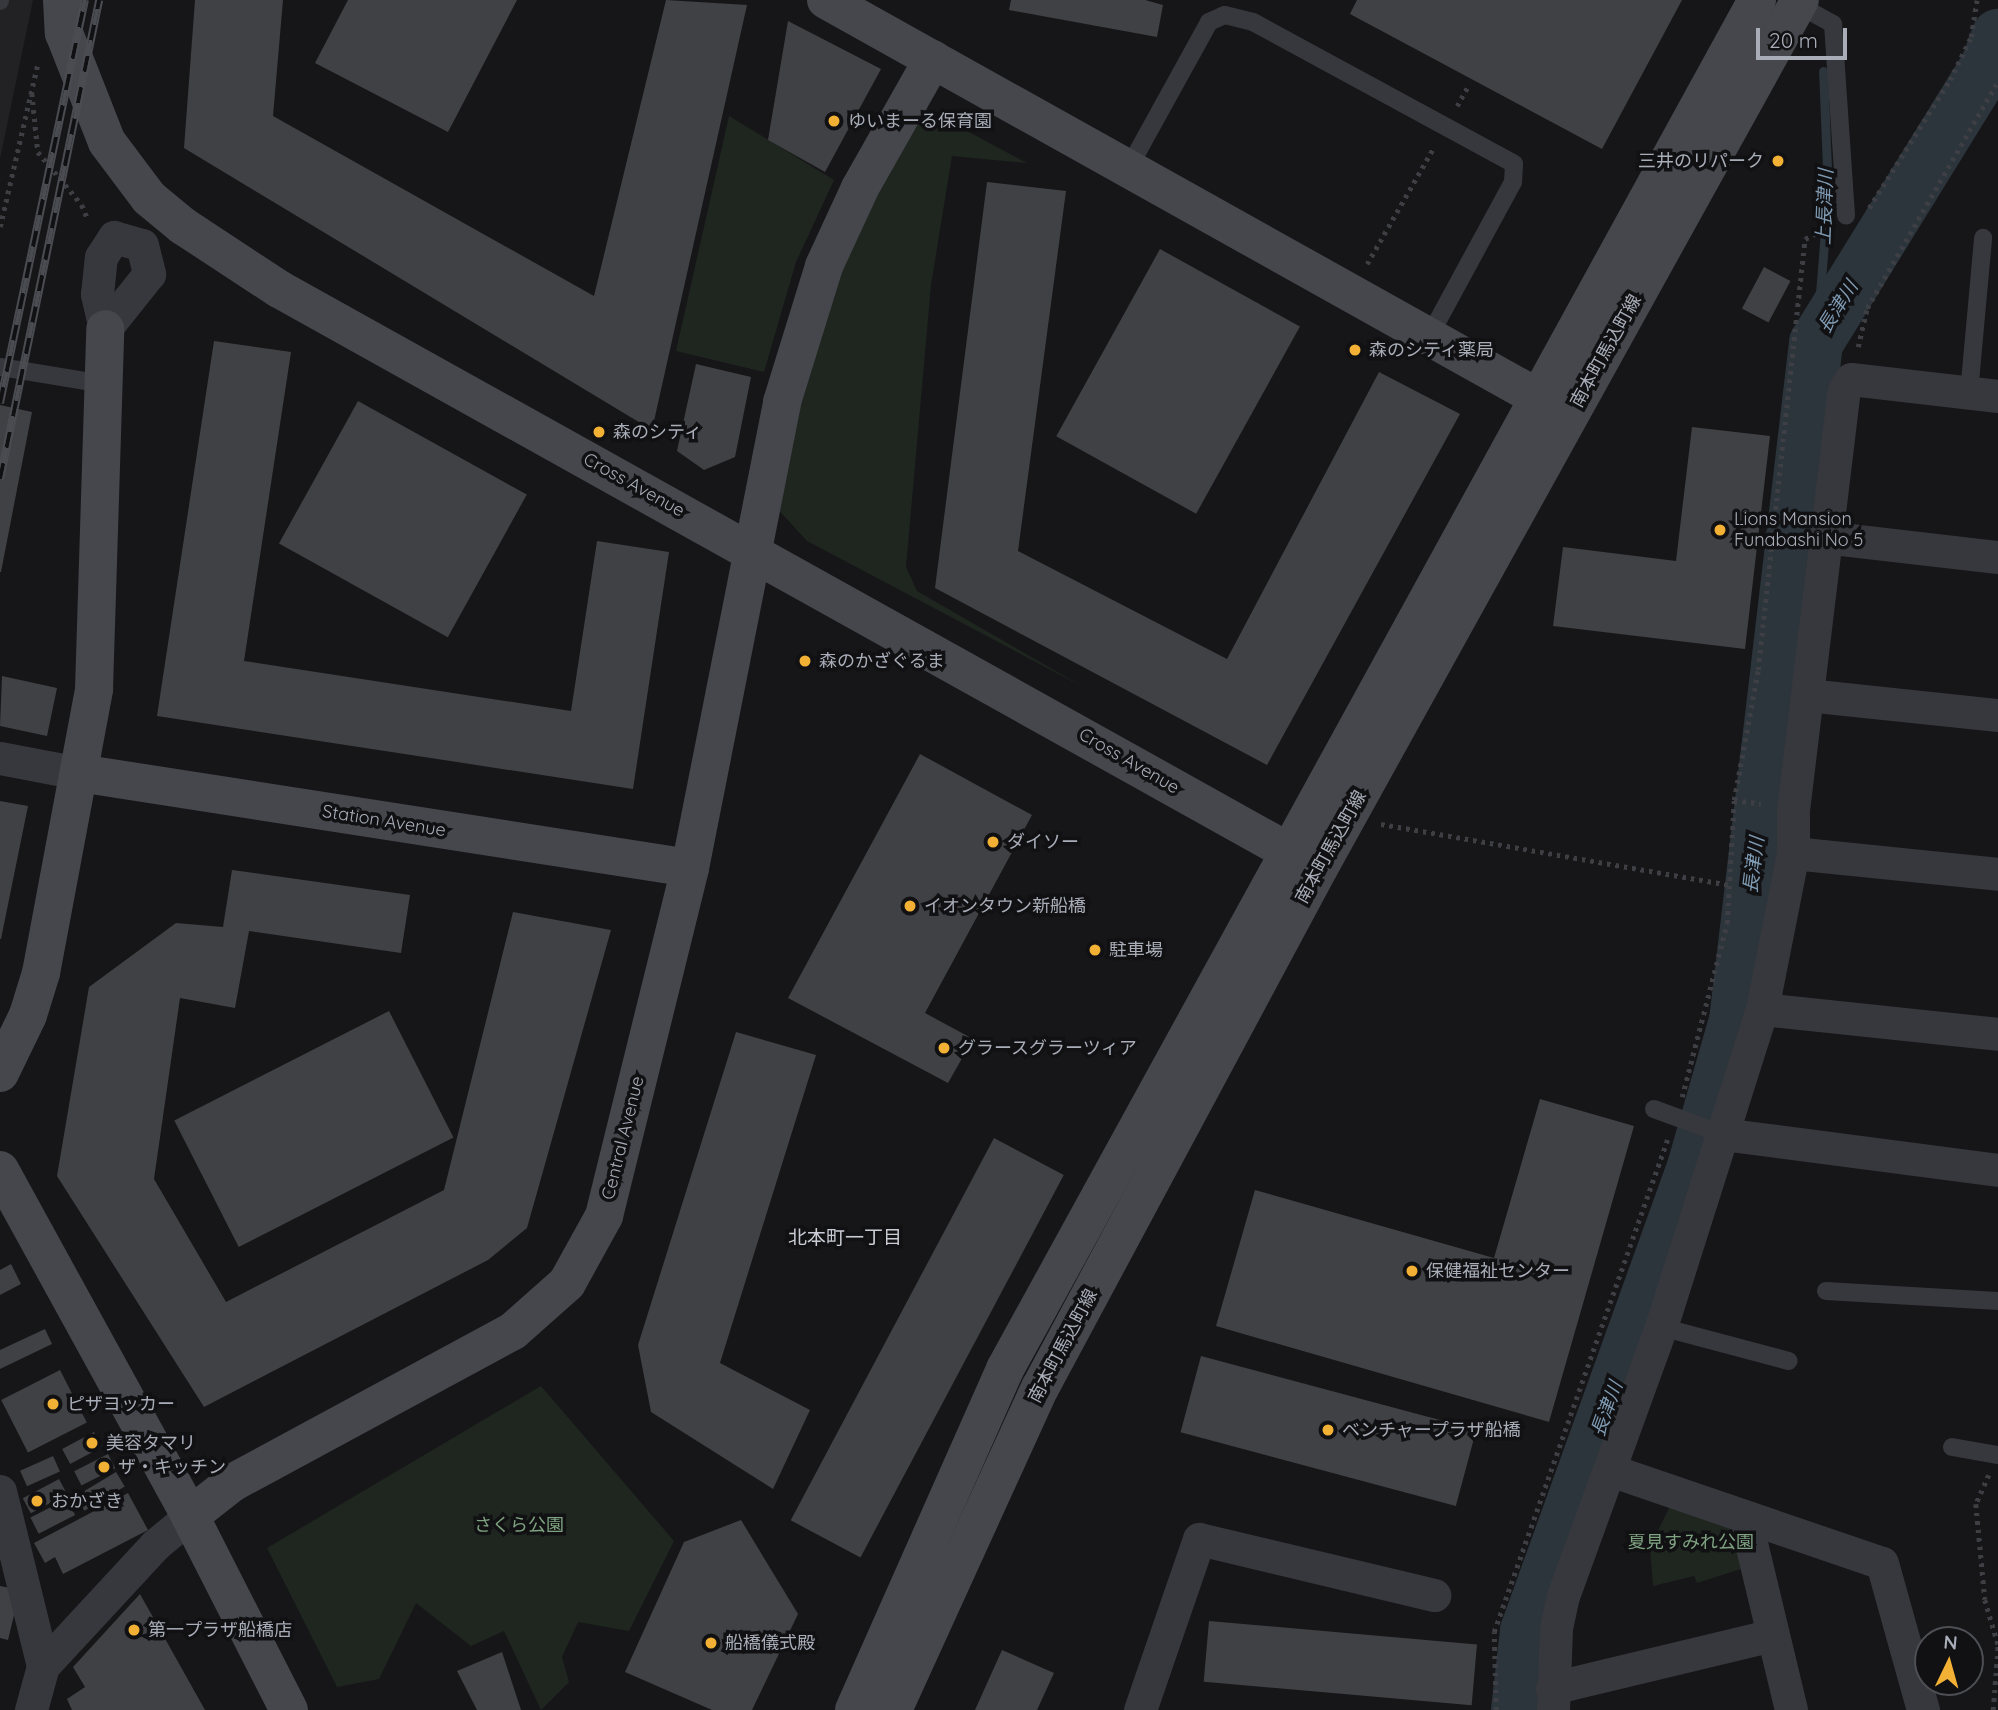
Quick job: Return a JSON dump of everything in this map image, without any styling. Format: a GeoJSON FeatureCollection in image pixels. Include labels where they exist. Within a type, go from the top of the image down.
{"type":"FeatureCollection","features":[{"type":"Feature","properties":{"kind":"street","name":"Cross Avenue"},"geometry":{"type":"LineString","coordinates":[[62,0],[64,33],[107,142],[149,198],[183,226],[279,289],[752,550],[1304,860]]}},
{"type":"Feature","properties":{"kind":"street"},"geometry":{"type":"LineString","coordinates":[[826,0],[1537,397]]}},
{"type":"Feature","properties":{"kind":"street","name":"南本町馬込町線"},"geometry":{"type":"LineString","coordinates":[[854,1710],[894,1656],[1040,1388],[1537,397],[1757,0]]}},
{"type":"Feature","properties":{"kind":"street","name":"南本町馬込町線"},"geometry":{"type":"LineString","coordinates":[[893,1710],[894,1656],[1005,1369],[1304,860],[1796,2]]}},
{"type":"Feature","properties":{"kind":"street","name":"Central Avenue"},"geometry":{"type":"LineString","coordinates":[[190,1516],[232,1483],[513,1331],[567,1283],[604,1216],[690,868],[782,402],[824,266],[860,188],[933,59]]}},
{"type":"Feature","properties":{"kind":"street"},"geometry":{"type":"LineString","coordinates":[[0,1073],[28,1015],[41,973],[94,689],[105,329],[97,294],[105,244],[114,237],[142,245],[149,274],[105,329]]}},
{"type":"Feature","properties":{"kind":"street"},"geometry":{"type":"LineString","coordinates":[[1772,1635],[1552,1699],[1563,1596],[1661,1327],[1762,1009],[1793,853],[1824,537],[1844,390],[1851,379],[1983,395]]}},
{"type":"Feature","properties":{"kind":"street"},"geometry":{"type":"LineString","coordinates":[[1824,537],[1998,557]]}},
{"type":"Feature","properties":{"kind":"street"},"geometry":{"type":"LineString","coordinates":[[1807,695],[1998,715]]}},
{"type":"Feature","properties":{"kind":"street"},"geometry":{"type":"LineString","coordinates":[[0,758],[79,774]]}},
{"type":"Feature","properties":{"kind":"street","name":"Station Avenue"},"geometry":{"type":"LineString","coordinates":[[79,774],[690,868]]}},
{"type":"Feature","properties":{"kind":"street"},"geometry":{"type":"LineString","coordinates":[[1793,853],[1998,874]]}},
{"type":"Feature","properties":{"kind":"street"},"geometry":{"type":"LineString","coordinates":[[1762,1009],[1998,1034]]}},
{"type":"Feature","properties":{"kind":"street"},"geometry":{"type":"LineString","coordinates":[[1723,1135],[1998,1170]]}},
{"type":"Feature","properties":{"kind":"street"},"geometry":{"type":"LineString","coordinates":[[0,1170],[190,1516],[289,1710]]}},
{"type":"Feature","properties":{"kind":"street"},"geometry":{"type":"LineString","coordinates":[[1005,1369],[1040,1388]]}},
{"type":"Feature","properties":{"kind":"street"},"geometry":{"type":"LineString","coordinates":[[1610,1470],[1882,1563],[1923,1710]]}},
{"type":"Feature","properties":{"kind":"street"},"geometry":{"type":"LineString","coordinates":[[0,1491],[43,1666],[32,1710]]}},
{"type":"Feature","properties":{"kind":"street"},"geometry":{"type":"LineString","coordinates":[[43,1666],[155,1545],[190,1516]]}},
{"type":"Feature","properties":{"kind":"street"},"geometry":{"type":"LineString","coordinates":[[1745,1518],[1791,1710]]}},
{"type":"Feature","properties":{"kind":"street"},"geometry":{"type":"LineString","coordinates":[[1140,1710],[1199,1539],[1434,1595]]}},
{"type":"Feature","properties":{"kind":"lane"},"geometry":{"type":"LineString","coordinates":[[1796,2],[1833,24],[1840,220]]}},
{"type":"Feature","properties":{"kind":"lane"},"geometry":{"type":"LineString","coordinates":[[1128,169],[1209,22],[1225,15],[1253,22],[1514,164],[1513,182],[1429,338]]}},
{"type":"Feature","properties":{"kind":"lane"},"geometry":{"type":"LineString","coordinates":[[1983,237],[1983,395]]}},
{"type":"Feature","properties":{"kind":"lane"},"geometry":{"type":"LineString","coordinates":[[0,367],[103,384]]}},
{"type":"Feature","properties":{"kind":"lane"},"geometry":{"type":"LineString","coordinates":[[1654,1109],[1723,1135]]}},
{"type":"Feature","properties":{"kind":"lane"},"geometry":{"type":"LineString","coordinates":[[1826,1291],[1998,1301]]}},
{"type":"Feature","properties":{"kind":"lane"},"geometry":{"type":"LineString","coordinates":[[1661,1327],[1789,1361]]}},
{"type":"Feature","properties":{"kind":"lane"},"geometry":{"type":"LineString","coordinates":[[1952,1447],[1998,1455]]}},
{"type":"Feature","properties":{"kind":"path"},"geometry":{"type":"LineString","coordinates":[[1496,1710],[1494,1632],[1681,1118],[1727,923],[1734,800],[1758,670],[1805,239],[1840,220],[1865,215],[1937,101],[1971,37],[1977,0]]}},
{"type":"Feature","properties":{"kind":"path"},"geometry":{"type":"LineString","coordinates":[[0,227],[41,53]]}},
{"type":"Feature","properties":{"kind":"path"},"geometry":{"type":"LineString","coordinates":[[1851,379],[1867,308],[1998,81]]}},
{"type":"Feature","properties":{"kind":"path"},"geometry":{"type":"LineString","coordinates":[[32,88],[38,152],[82,205],[94,236],[105,244]]}},
{"type":"Feature","properties":{"kind":"path"},"geometry":{"type":"LineString","coordinates":[[1359,277],[1467,88]]}},
{"type":"Feature","properties":{"kind":"path"},"geometry":{"type":"LineString","coordinates":[[1734,800],[1743,802]]}},
{"type":"Feature","properties":{"kind":"path"},"geometry":{"type":"LineString","coordinates":[[1370,822],[1729,885]]}},
{"type":"Feature","properties":{"kind":"path"},"geometry":{"type":"LineString","coordinates":[[1993,1710],[1998,1644],[1985,1600],[1976,1504],[1998,1455]]}},
{"type":"Feature","properties":{"kind":"shaded area"},"geometry":{"type":"Polygon","coordinates":[[[0,0],[33,0],[0,159],[0,0]]]}},
{"type":"Feature","properties":{"kind":"green space"},"geometry":{"type":"Polygon","coordinates":[[[920,106],[1027,163],[952,156],[931,285],[906,567],[917,591],[1085,688],[807,541],[774,505],[833,280],[920,106]]]}},
{"type":"Feature","properties":{"kind":"green space"},"geometry":{"type":"Polygon","coordinates":[[[729,116],[834,180],[796,262],[764,372],[676,351],[729,116]]]}},
{"type":"Feature","properties":{"kind":"green space","name":"さくら公園"},"geometry":{"type":"Polygon","coordinates":[[[541,1386],[674,1541],[629,1631],[578,1622],[562,1657],[569,1682],[541,1710],[504,1631],[471,1646],[416,1603],[379,1679],[337,1687],[267,1548],[541,1386]]]}},
{"type":"Feature","properties":{"kind":"green space","name":"夏見すみれ公園"},"geometry":{"type":"Polygon","coordinates":[[[1670,1506],[1739,1519],[1747,1567],[1697,1583],[1694,1576],[1653,1586],[1650,1547],[1670,1506]]]}},
{"type":"Feature","properties":{"kind":"building"},"geometry":{"type":"Polygon","coordinates":[[[195,0],[283,0],[273,116],[594,296],[666,0],[747,5],[652,430],[184,148],[195,0]]]}},
{"type":"Feature","properties":{"kind":"building"},"geometry":{"type":"Polygon","coordinates":[[[348,0],[517,0],[448,132],[315,63],[348,0]]]}},
{"type":"Feature","properties":{"kind":"building"},"geometry":{"type":"Polygon","coordinates":[[[1011,0],[1145,0],[1163,5],[1157,37],[1009,10],[1011,0]]]}},
{"type":"Feature","properties":{"kind":"building"},"geometry":{"type":"Polygon","coordinates":[[[1357,0],[1682,0],[1602,149],[1350,14],[1357,0]]]}},
{"type":"Feature","properties":{"kind":"building"},"geometry":{"type":"Polygon","coordinates":[[[788,21],[881,69],[825,172],[768,140],[788,21]]]}},
{"type":"Feature","properties":{"kind":"building"},"geometry":{"type":"Polygon","coordinates":[[[987,182],[1066,191],[1018,551],[1227,659],[1379,372],[1460,414],[1267,765],[935,588],[987,182]]]}},
{"type":"Feature","properties":{"kind":"building"},"geometry":{"type":"Polygon","coordinates":[[[1160,249],[1300,327],[1196,514],[1056,436],[1160,249]]]}},
{"type":"Feature","properties":{"kind":"building"},"geometry":{"type":"Polygon","coordinates":[[[1764,267],[1790,281],[1768,323],[1742,308],[1764,267]]]}},
{"type":"Feature","properties":{"kind":"building"},"geometry":{"type":"Polygon","coordinates":[[[214,341],[291,352],[244,661],[571,711],[597,541],[669,552],[633,789],[157,716],[214,341]]]}},
{"type":"Feature","properties":{"kind":"building"},"geometry":{"type":"Polygon","coordinates":[[[696,364],[751,377],[735,457],[704,470],[677,451],[696,364]]]}},
{"type":"Feature","properties":{"kind":"building"},"geometry":{"type":"Polygon","coordinates":[[[358,401],[527,495],[448,637],[279,544],[358,401]]]}},
{"type":"Feature","properties":{"kind":"building"},"geometry":{"type":"Polygon","coordinates":[[[0,405],[32,412],[1,572],[0,572],[0,405]]]}},
{"type":"Feature","properties":{"kind":"building","name":"Lions Mansion Funabashi No 5"},"geometry":{"type":"Polygon","coordinates":[[[1692,427],[1770,436],[1745,649],[1553,626],[1563,547],[1676,561],[1692,427]]]}},
{"type":"Feature","properties":{"kind":"building"},"geometry":{"type":"Polygon","coordinates":[[[2,676],[57,688],[47,736],[0,726],[2,676]]]}},
{"type":"Feature","properties":{"kind":"building","name":"イオンタウン新船橋"},"geometry":{"type":"Polygon","coordinates":[[[920,754],[1032,815],[925,1013],[973,1039],[948,1083],[788,998],[920,754]]]}},
{"type":"Feature","properties":{"kind":"building"},"geometry":{"type":"Polygon","coordinates":[[[0,801],[28,806],[1,939],[0,939],[0,801]]]}},
{"type":"Feature","properties":{"kind":"building"},"geometry":{"type":"Polygon","coordinates":[[[232,870],[410,895],[401,953],[249,931],[235,1008],[180,998],[154,1179],[226,1302],[444,1190],[513,912],[611,930],[527,1228],[488,1260],[204,1407],[57,1176],[89,987],[176,923],[223,927],[232,870]]]}},
{"type":"Feature","properties":{"kind":"building"},"geometry":{"type":"Polygon","coordinates":[[[389,1011],[453,1138],[239,1247],[174,1120],[389,1011]]]}},
{"type":"Feature","properties":{"kind":"building"},"geometry":{"type":"Polygon","coordinates":[[[736,1032],[816,1055],[720,1363],[810,1410],[773,1489],[651,1412],[638,1345],[736,1032]]]}},
{"type":"Feature","properties":{"kind":"building","name":"保健福祉センター"},"geometry":{"type":"Polygon","coordinates":[[[1540,1099],[1634,1126],[1549,1422],[1216,1326],[1255,1190],[1494,1258],[1540,1099]]]}},
{"type":"Feature","properties":{"kind":"building"},"geometry":{"type":"Polygon","coordinates":[[[994,1138],[1064,1175],[860,1557],[791,1520],[994,1138]]]}},
{"type":"Feature","properties":{"kind":"building"},"geometry":{"type":"Polygon","coordinates":[[[11,1264],[21,1284],[0,1295],[0,1270],[11,1264]]]}},
{"type":"Feature","properties":{"kind":"building"},"geometry":{"type":"Polygon","coordinates":[[[45,1329],[52,1344],[0,1369],[0,1350],[45,1329]]]}},
{"type":"Feature","properties":{"kind":"building","name":"ベンチャープラザ船橋"},"geometry":{"type":"Polygon","coordinates":[[[1201,1356],[1476,1430],[1456,1506],[1181,1432],[1201,1356]]]}},
{"type":"Feature","properties":{"kind":"building"},"geometry":{"type":"Polygon","coordinates":[[[60,1370],[87,1423],[28,1453],[1,1400],[60,1370]]]}},
{"type":"Feature","properties":{"kind":"building"},"geometry":{"type":"Polygon","coordinates":[[[94,1432],[102,1447],[70,1464],[62,1449],[94,1432]]]}},
{"type":"Feature","properties":{"kind":"building"},"geometry":{"type":"Polygon","coordinates":[[[108,1454],[115,1468],[81,1486],[74,1471],[108,1454]]]}},
{"type":"Feature","properties":{"kind":"building"},"geometry":{"type":"Polygon","coordinates":[[[53,1456],[60,1472],[27,1486],[20,1471],[53,1456]]]}},
{"type":"Feature","properties":{"kind":"building"},"geometry":{"type":"Polygon","coordinates":[[[116,1472],[125,1487],[84,1511],[76,1496],[116,1472]]]}},
{"type":"Feature","properties":{"kind":"building"},"geometry":{"type":"Polygon","coordinates":[[[59,1479],[67,1494],[31,1513],[23,1498],[59,1479]]]}},
{"type":"Feature","properties":{"kind":"building"},"geometry":{"type":"Polygon","coordinates":[[[128,1493],[148,1530],[63,1574],[55,1557],[45,1563],[34,1543],[128,1493]]]}},
{"type":"Feature","properties":{"kind":"building"},"geometry":{"type":"Polygon","coordinates":[[[67,1499],[75,1515],[39,1534],[30,1518],[67,1499]]]}},
{"type":"Feature","properties":{"kind":"building","name":"船橋儀式殿"},"geometry":{"type":"Polygon","coordinates":[[[741,1520],[798,1614],[752,1710],[712,1710],[625,1672],[684,1542],[741,1520]]]}},
{"type":"Feature","properties":{"kind":"building"},"geometry":{"type":"Polygon","coordinates":[[[0,1586],[20,1590],[8,1640],[0,1638],[0,1586]]]}},
{"type":"Feature","properties":{"kind":"building","name":"第一プラザ船橋店"},"geometry":{"type":"Polygon","coordinates":[[[140,1594],[205,1710],[72,1710],[67,1699],[85,1687],[73,1667],[140,1594]]]}},
{"type":"Feature","properties":{"kind":"building"},"geometry":{"type":"Polygon","coordinates":[[[1209,1621],[1477,1644],[1472,1705],[1204,1682],[1209,1621]]]}},
{"type":"Feature","properties":{"kind":"building"},"geometry":{"type":"Polygon","coordinates":[[[1002,1650],[1054,1673],[1037,1710],[975,1710],[1002,1650]]]}},
{"type":"Feature","properties":{"kind":"building"},"geometry":{"type":"Polygon","coordinates":[[[502,1652],[521,1710],[477,1710],[457,1671],[502,1652]]]}},
{"type":"Feature","properties":{"kind":"waterway","name":"長津川"},"geometry":{"type":"LineString","coordinates":[[1518,1710],[1527,1631],[1694,1167],[1736,1021],[1816,343],[1988,64],[1998,36]]}},
{"type":"Feature","properties":{"kind":"waterway","name":"上長津川"},"geometry":{"type":"LineString","coordinates":[[1816,343],[1828,193],[1823,71]]}},
{"type":"Feature","properties":{"kind":"railway"},"geometry":{"type":"LineString","coordinates":[[0,403],[85,0]]}},
{"type":"Feature","properties":{"kind":"railway"},"geometry":{"type":"LineString","coordinates":[[0,479],[99,0]]}},
{"type":"Feature","properties":{"kind":"place","name":"ゆいまーる保育園"},"geometry":{"type":"Point","coordinates":[834,121]}},
{"type":"Feature","properties":{"kind":"place","name":"三井のリパーク"},"geometry":{"type":"Point","coordinates":[1778,161]}},
{"type":"Feature","properties":{"kind":"place","name":"森のシティ薬局"},"geometry":{"type":"Point","coordinates":[1355,350]}},
{"type":"Feature","properties":{"kind":"place","name":"森のシティ"},"geometry":{"type":"Point","coordinates":[599,432]}},
{"type":"Feature","properties":{"kind":"place","name":"Lions Mansion Funabashi No 5"},"geometry":{"type":"Point","coordinates":[1720,530]}},
{"type":"Feature","properties":{"kind":"place","name":"森のかざぐるま"},"geometry":{"type":"Point","coordinates":[805,661]}},
{"type":"Feature","properties":{"kind":"place","name":"ダイソー"},"geometry":{"type":"Point","coordinates":[993,842]}},
{"type":"Feature","properties":{"kind":"place","name":"イオンタウン新船橋"},"geometry":{"type":"Point","coordinates":[910,906]}},
{"type":"Feature","properties":{"kind":"place","name":"駐車場"},"geometry":{"type":"Point","coordinates":[1095,950]}},
{"type":"Feature","properties":{"kind":"place","name":"グラースグラーツィア"},"geometry":{"type":"Point","coordinates":[944,1048]}},
{"type":"Feature","properties":{"kind":"place","name":"保健福祉センター"},"geometry":{"type":"Point","coordinates":[1412,1271]}},
{"type":"Feature","properties":{"kind":"place","name":"ピザヨッカー"},"geometry":{"type":"Point","coordinates":[53,1404]}},
{"type":"Feature","properties":{"kind":"place","name":"ベンチャープラザ船橋"},"geometry":{"type":"Point","coordinates":[1328,1430]}},
{"type":"Feature","properties":{"kind":"place","name":"美容タマリ"},"geometry":{"type":"Point","coordinates":[92,1443]}},
{"type":"Feature","properties":{"kind":"place","name":"ザ・キッチン"},"geometry":{"type":"Point","coordinates":[104,1467]}},
{"type":"Feature","properties":{"kind":"place","name":"おかざき"},"geometry":{"type":"Point","coordinates":[37,1501]}},
{"type":"Feature","properties":{"kind":"place","name":"第一プラザ船橋店"},"geometry":{"type":"Point","coordinates":[134,1630]}},
{"type":"Feature","properties":{"kind":"place","name":"船橋儀式殿"},"geometry":{"type":"Point","coordinates":[711,1643]}},
{"type":"Feature","properties":{"kind":"district","name":"北本町一丁目"},"geometry":{"type":"Point","coordinates":[845,1238]}}]}
